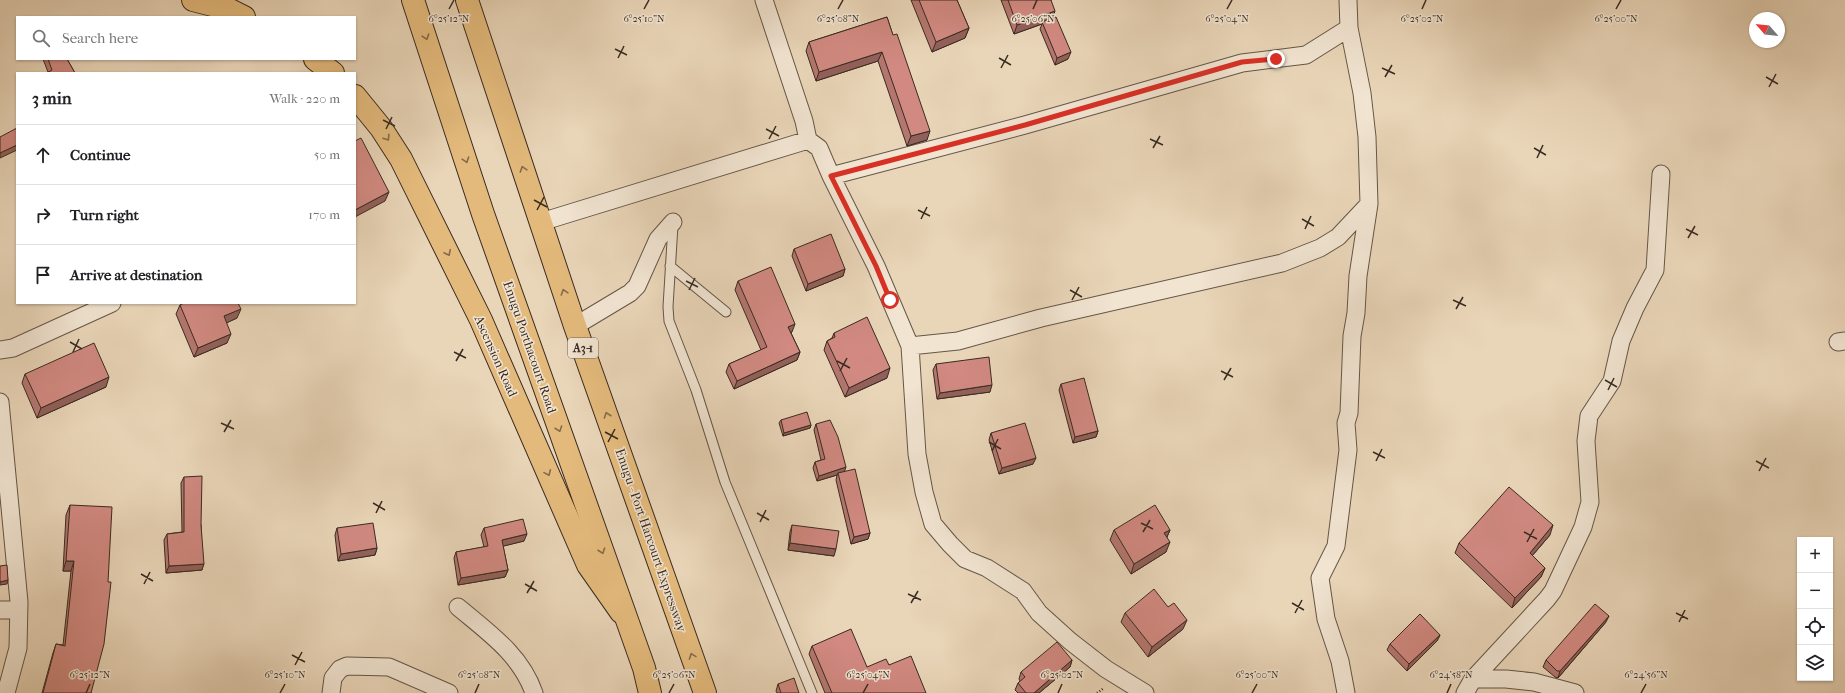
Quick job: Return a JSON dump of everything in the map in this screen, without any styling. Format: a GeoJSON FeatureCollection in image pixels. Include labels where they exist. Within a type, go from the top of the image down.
{"type":"FeatureCollection","features":[{"type":"Feature","properties":{"kind":"main road"},"geometry":{"type":"LineString","coordinates":[[193,0],[228,10],[242,16]]}},
{"type":"Feature","properties":{"kind":"main road","name":"Enugu Porthacourt Road"},"geometry":{"type":"LineString","coordinates":[[413,0],[483,214],[626,621],[644,668],[650,693]]}},
{"type":"Feature","properties":{"kind":"main road","name":"Enugu - Port Harcourt Expressway"},"geometry":{"type":"LineString","coordinates":[[467,0],[575,326],[705,693]]}},
{"type":"Feature","properties":{"kind":"main road"},"geometry":{"type":"LineString","coordinates":[[316,60],[332,72]]}},
{"type":"Feature","properties":{"kind":"main road","name":"Ascension Road"},"geometry":{"type":"LineString","coordinates":[[356,97],[381,128],[401,159],[481,320],[588,565],[626,621]]}},
{"type":"Feature","properties":{"kind":"street"},"geometry":{"type":"LineString","coordinates":[[764,0],[804,121],[808,140],[818,148],[876,266],[910,346],[917,454],[924,492],[933,524],[965,559],[987,568],[1023,590],[1039,613],[1070,641],[1106,669],[1145,693]]}},
{"type":"Feature","properties":{"kind":"street"},"geometry":{"type":"LineString","coordinates":[[1346,693],[1340,661],[1326,619],[1320,578],[1336,546],[1348,450],[1346,423],[1349,413],[1352,336],[1356,313],[1358,276],[1369,204],[1367,137],[1362,93],[1349,28],[1348,0]]}},
{"type":"Feature","properties":{"kind":"street"},"geometry":{"type":"LineString","coordinates":[[831,176],[1025,125],[1242,62],[1306,55],[1349,28]]}},
{"type":"Feature","properties":{"kind":"street"},"geometry":{"type":"LineString","coordinates":[[541,222],[808,140]]}},
{"type":"Feature","properties":{"kind":"street"},"geometry":{"type":"LineString","coordinates":[[1469,686],[1547,599],[1583,527],[1590,502],[1586,441],[1589,416],[1612,381],[1621,341],[1635,308],[1655,270],[1661,174]]}},
{"type":"Feature","properties":{"kind":"street"},"geometry":{"type":"LineString","coordinates":[[910,346],[958,341],[1041,318],[1282,263],[1320,248],[1338,237],[1369,204]]}},
{"type":"Feature","properties":{"kind":"street"},"geometry":{"type":"LineString","coordinates":[[575,326],[630,293],[637,286],[658,239],[673,222]]}},
{"type":"Feature","properties":{"kind":"street"},"geometry":{"type":"LineString","coordinates":[[0,350],[13,348],[110,304]]}},
{"type":"Feature","properties":{"kind":"street"},"geometry":{"type":"LineString","coordinates":[[0,402],[19,610],[18,648],[6,693]]}},
{"type":"Feature","properties":{"kind":"street"},"geometry":{"type":"LineString","coordinates":[[458,607],[507,649],[530,679],[534,693]]}},
{"type":"Feature","properties":{"kind":"street"},"geometry":{"type":"LineString","coordinates":[[0,610],[19,610]]}},
{"type":"Feature","properties":{"kind":"street"},"geometry":{"type":"LineString","coordinates":[[331,693],[333,678],[340,669],[347,666],[389,667],[449,693]]}},
{"type":"Feature","properties":{"kind":"street"},"geometry":{"type":"LineString","coordinates":[[1469,686],[1506,679],[1534,682],[1575,693]]}},
{"type":"Feature","properties":{"kind":"lane"},"geometry":{"type":"LineString","coordinates":[[673,222],[668,307],[669,321],[696,390],[725,482],[812,693]]}},
{"type":"Feature","properties":{"kind":"lane"},"geometry":{"type":"LineString","coordinates":[[670,266],[726,312]]}},
{"type":"Feature","properties":{"kind":"building"},"geometry":{"type":"Polygon","coordinates":[[[919,0],[957,0],[969,28],[936,42],[919,0]]]}},
{"type":"Feature","properties":{"kind":"building"},"geometry":{"type":"Polygon","coordinates":[[[1008,0],[1051,0],[1055,11],[1017,25],[1008,0]]]}},
{"type":"Feature","properties":{"kind":"building"},"geometry":{"type":"Polygon","coordinates":[[[887,17],[893,35],[897,34],[930,131],[911,136],[882,52],[819,72],[809,42],[887,17]]]}},
{"type":"Feature","properties":{"kind":"building"},"geometry":{"type":"Polygon","coordinates":[[[1056,17],[1071,52],[1057,58],[1042,22],[1056,17]]]}},
{"type":"Feature","properties":{"kind":"building"},"geometry":{"type":"Polygon","coordinates":[[[48,60],[68,60],[74,72],[49,72],[52,70],[48,60]]]}},
{"type":"Feature","properties":{"kind":"building"},"geometry":{"type":"Polygon","coordinates":[[[16,129],[16,145],[0,153],[0,137],[16,129]]]}},
{"type":"Feature","properties":{"kind":"building"},"geometry":{"type":"Polygon","coordinates":[[[361,138],[389,192],[356,209],[356,140],[361,138]]]}},
{"type":"Feature","properties":{"kind":"building"},"geometry":{"type":"Polygon","coordinates":[[[831,234],[845,269],[808,284],[794,249],[831,234]]]}},
{"type":"Feature","properties":{"kind":"building"},"geometry":{"type":"Polygon","coordinates":[[[771,267],[795,324],[788,327],[800,352],[737,381],[729,364],[767,347],[738,281],[771,267]]]}},
{"type":"Feature","properties":{"kind":"building"},"geometry":{"type":"Polygon","coordinates":[[[238,304],[241,309],[224,316],[231,334],[198,348],[180,305],[238,304]]]}},
{"type":"Feature","properties":{"kind":"building"},"geometry":{"type":"Polygon","coordinates":[[[867,317],[890,368],[849,388],[827,341],[835,337],[834,333],[867,317]]]}},
{"type":"Feature","properties":{"kind":"building"},"geometry":{"type":"Polygon","coordinates":[[[94,343],[109,377],[41,408],[25,374],[94,343]]]}},
{"type":"Feature","properties":{"kind":"building"},"geometry":{"type":"Polygon","coordinates":[[[989,357],[992,385],[940,393],[936,364],[989,357]]]}},
{"type":"Feature","properties":{"kind":"building"},"geometry":{"type":"Polygon","coordinates":[[[1084,378],[1098,431],[1075,437],[1061,384],[1084,378]]]}},
{"type":"Feature","properties":{"kind":"building"},"geometry":{"type":"Polygon","coordinates":[[[807,412],[811,425],[784,433],[781,420],[807,412]]]}},
{"type":"Feature","properties":{"kind":"building"},"geometry":{"type":"Polygon","coordinates":[[[830,420],[838,437],[846,467],[819,476],[815,462],[825,459],[816,424],[830,420]]]}},
{"type":"Feature","properties":{"kind":"building"},"geometry":{"type":"Polygon","coordinates":[[[1025,423],[1036,458],[1002,468],[991,433],[1025,423]]]}},
{"type":"Feature","properties":{"kind":"building"},"geometry":{"type":"Polygon","coordinates":[[[855,469],[870,533],[854,537],[838,473],[855,469]]]}},
{"type":"Feature","properties":{"kind":"building"},"geometry":{"type":"Polygon","coordinates":[[[202,476],[201,525],[204,564],[169,566],[167,534],[184,532],[184,477],[202,476]]]}},
{"type":"Feature","properties":{"kind":"building"},"geometry":{"type":"Polygon","coordinates":[[[1509,487],[1553,525],[1530,553],[1545,568],[1515,598],[1459,543],[1509,487]]]}},
{"type":"Feature","properties":{"kind":"building"},"geometry":{"type":"Polygon","coordinates":[[[70,505],[112,507],[108,582],[111,582],[104,644],[91,693],[43,693],[56,644],[65,646],[74,561],[66,561],[70,505]]]}},
{"type":"Feature","properties":{"kind":"building"},"geometry":{"type":"Polygon","coordinates":[[[1155,505],[1170,530],[1164,533],[1170,542],[1134,564],[1114,530],[1155,505]]]}},
{"type":"Feature","properties":{"kind":"building"},"geometry":{"type":"Polygon","coordinates":[[[523,519],[527,534],[502,540],[508,570],[461,578],[456,552],[488,546],[484,528],[523,519]]]}},
{"type":"Feature","properties":{"kind":"building"},"geometry":{"type":"Polygon","coordinates":[[[373,523],[377,548],[341,554],[337,528],[373,523]]]}},
{"type":"Feature","properties":{"kind":"building"},"geometry":{"type":"Polygon","coordinates":[[[792,525],[839,531],[836,549],[790,543],[792,525]]]}},
{"type":"Feature","properties":{"kind":"building"},"geometry":{"type":"Polygon","coordinates":[[[7,565],[8,580],[0,582],[0,566],[7,565]]]}},
{"type":"Feature","properties":{"kind":"building"},"geometry":{"type":"Polygon","coordinates":[[[1154,589],[1168,607],[1174,603],[1187,620],[1152,647],[1125,613],[1154,589]]]}},
{"type":"Feature","properties":{"kind":"building"},"geometry":{"type":"Polygon","coordinates":[[[1595,604],[1609,616],[1560,671],[1557,671],[1546,660],[1595,604]]]}},
{"type":"Feature","properties":{"kind":"building"},"geometry":{"type":"Polygon","coordinates":[[[1420,614],[1440,635],[1409,664],[1390,644],[1420,614]]]}},
{"type":"Feature","properties":{"kind":"building"},"geometry":{"type":"Polygon","coordinates":[[[851,629],[867,667],[886,659],[889,665],[911,656],[926,693],[832,693],[812,646],[851,629]]]}},
{"type":"Feature","properties":{"kind":"building"},"geometry":{"type":"Polygon","coordinates":[[[1057,642],[1072,660],[1034,693],[1026,693],[1018,683],[1025,677],[1021,672],[1057,642]]]}},
{"type":"Feature","properties":{"kind":"building"},"geometry":{"type":"Polygon","coordinates":[[[794,678],[799,693],[781,693],[778,684],[794,678]]]}},
{"type":"Feature","properties":{"kind":"route"},"geometry":{"type":"LineString","coordinates":[[890,300],[876,266],[831,176],[1025,125],[1242,62],[1276,59]]}}]}
